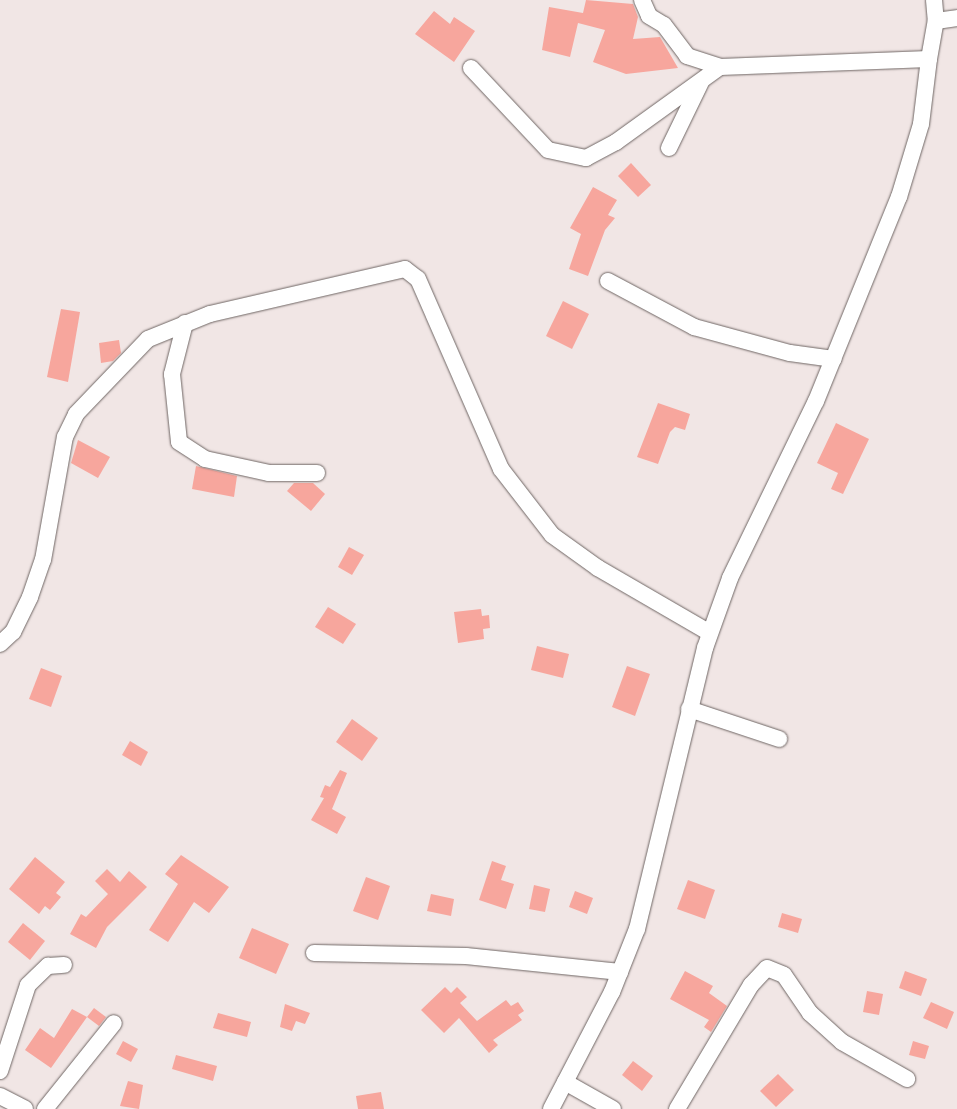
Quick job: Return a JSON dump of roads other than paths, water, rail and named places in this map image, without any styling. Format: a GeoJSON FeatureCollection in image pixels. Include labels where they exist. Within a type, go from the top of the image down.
{"type":"FeatureCollection","features":[{"type":"Feature","properties":{"kind":"street"},"geometry":{"type":"LineString","coordinates":[[642,0],[649,16],[664,25],[687,56],[720,67],[929,59]]}},
{"type":"Feature","properties":{"kind":"street"},"geometry":{"type":"LineString","coordinates":[[551,1109],[620,972],[659,850],[689,709],[710,633],[730,578],[834,359],[899,197],[921,124],[929,59],[936,22],[934,0]]}},
{"type":"Feature","properties":{"kind":"street"},"geometry":{"type":"LineString","coordinates":[[936,22],[957,18]]}},
{"type":"Feature","properties":{"kind":"street"},"geometry":{"type":"LineString","coordinates":[[471,68],[548,150],[586,158],[616,142],[720,67]]}},
{"type":"Feature","properties":{"kind":"street"},"geometry":{"type":"LineString","coordinates":[[669,148],[702,80]]}},
{"type":"Feature","properties":{"kind":"street"},"geometry":{"type":"LineString","coordinates":[[0,644],[12,632],[30,597],[43,560],[65,437],[76,414],[148,339],[184,323],[388,272],[413,272],[501,469],[552,534],[598,568],[710,633]]}},
{"type":"Feature","properties":{"kind":"street"},"geometry":{"type":"LineString","coordinates":[[608,281],[694,327],[790,354],[834,359]]}},
{"type":"Feature","properties":{"kind":"street"},"geometry":{"type":"LineString","coordinates":[[184,323],[172,374],[179,442],[205,459],[270,473],[317,473]]}},
{"type":"Feature","properties":{"kind":"street"},"geometry":{"type":"LineString","coordinates":[[689,709],[779,739]]}},
{"type":"Feature","properties":{"kind":"street"},"geometry":{"type":"LineString","coordinates":[[314,953],[466,956],[620,972]]}},
{"type":"Feature","properties":{"kind":"street"},"geometry":{"type":"LineString","coordinates":[[0,1071],[28,985],[48,966],[64,964]]}},
{"type":"Feature","properties":{"kind":"street"},"geometry":{"type":"LineString","coordinates":[[677,1109],[751,985],[767,968],[784,975],[810,1013],[842,1042],[907,1079]]}},
{"type":"Feature","properties":{"kind":"street"},"geometry":{"type":"LineString","coordinates":[[46,1109],[114,1022]]}},
{"type":"Feature","properties":{"kind":"street"},"geometry":{"type":"LineString","coordinates":[[565,1082],[613,1109]]}},
{"type":"Feature","properties":{"kind":"street"},"geometry":{"type":"LineString","coordinates":[[0,1096],[25,1109]]}}]}
